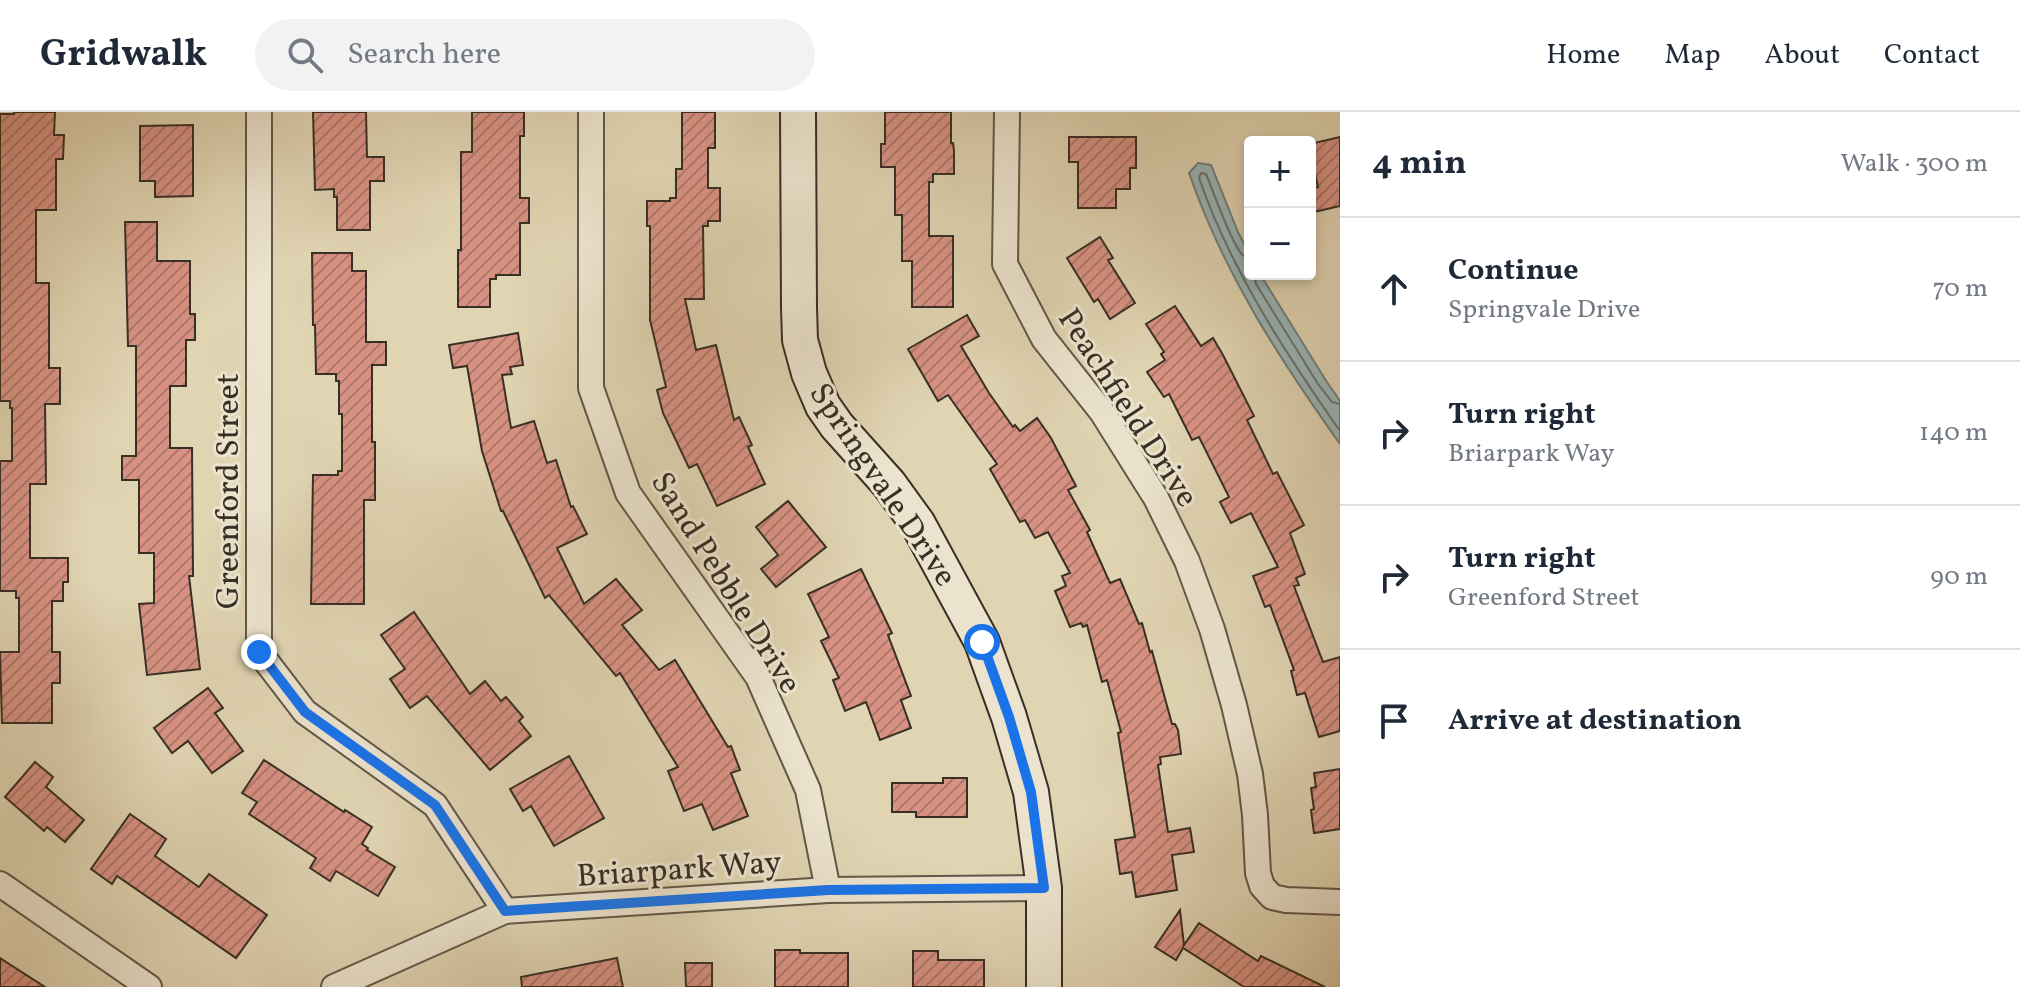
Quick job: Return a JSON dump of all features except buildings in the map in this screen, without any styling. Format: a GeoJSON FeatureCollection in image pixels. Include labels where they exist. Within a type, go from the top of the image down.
{"type":"FeatureCollection","features":[{"type":"Feature","properties":{"kind":"street","name":"Greenford Street"},"geometry":{"type":"LineString","coordinates":[[259,112],[259,652],[305,712],[435,805],[505,911]]}},
{"type":"Feature","properties":{"kind":"street","name":"Sand Pebble Drive"},"geometry":{"type":"LineString","coordinates":[[591,112],[591,388],[628,493],[758,677],[808,790],[828,890]]}},
{"type":"Feature","properties":{"kind":"street","name":"Springvale Drive"},"geometry":{"type":"LineString","coordinates":[[798,112],[799,324],[809,373],[823,406],[837,426],[889,484],[918,524],[982,642],[1031,792],[1044,888],[1044,987]]}},
{"type":"Feature","properties":{"kind":"street","name":"Peachfield Drive"},"geometry":{"type":"LineString","coordinates":[[1007,112],[1005,264],[1044,339],[1102,412],[1156,498],[1187,561],[1212,629],[1250,774],[1258,873],[1262,886],[1272,897],[1286,900],[1340,902]]}},
{"type":"Feature","properties":{"kind":"street"},"geometry":{"type":"LineString","coordinates":[[0,884],[149,987]]}},
{"type":"Feature","properties":{"kind":"street","name":"Briarpark Way"},"geometry":{"type":"LineString","coordinates":[[334,987],[505,911],[828,890],[1044,888]]}},
{"type":"Feature","properties":{"kind":"water"},"geometry":{"type":"Polygon","coordinates":[[[1198,163],[1211,165],[1244,244],[1244,280],[1264,280],[1340,401],[1340,444],[1275,347],[1236,280],[1189,173],[1198,163]]]}},
{"type":"Feature","properties":{"kind":"route"},"geometry":{"type":"LineString","coordinates":[[259,652],[305,712],[435,805],[505,911],[828,890],[1044,888],[1031,792],[982,642]]}}]}
